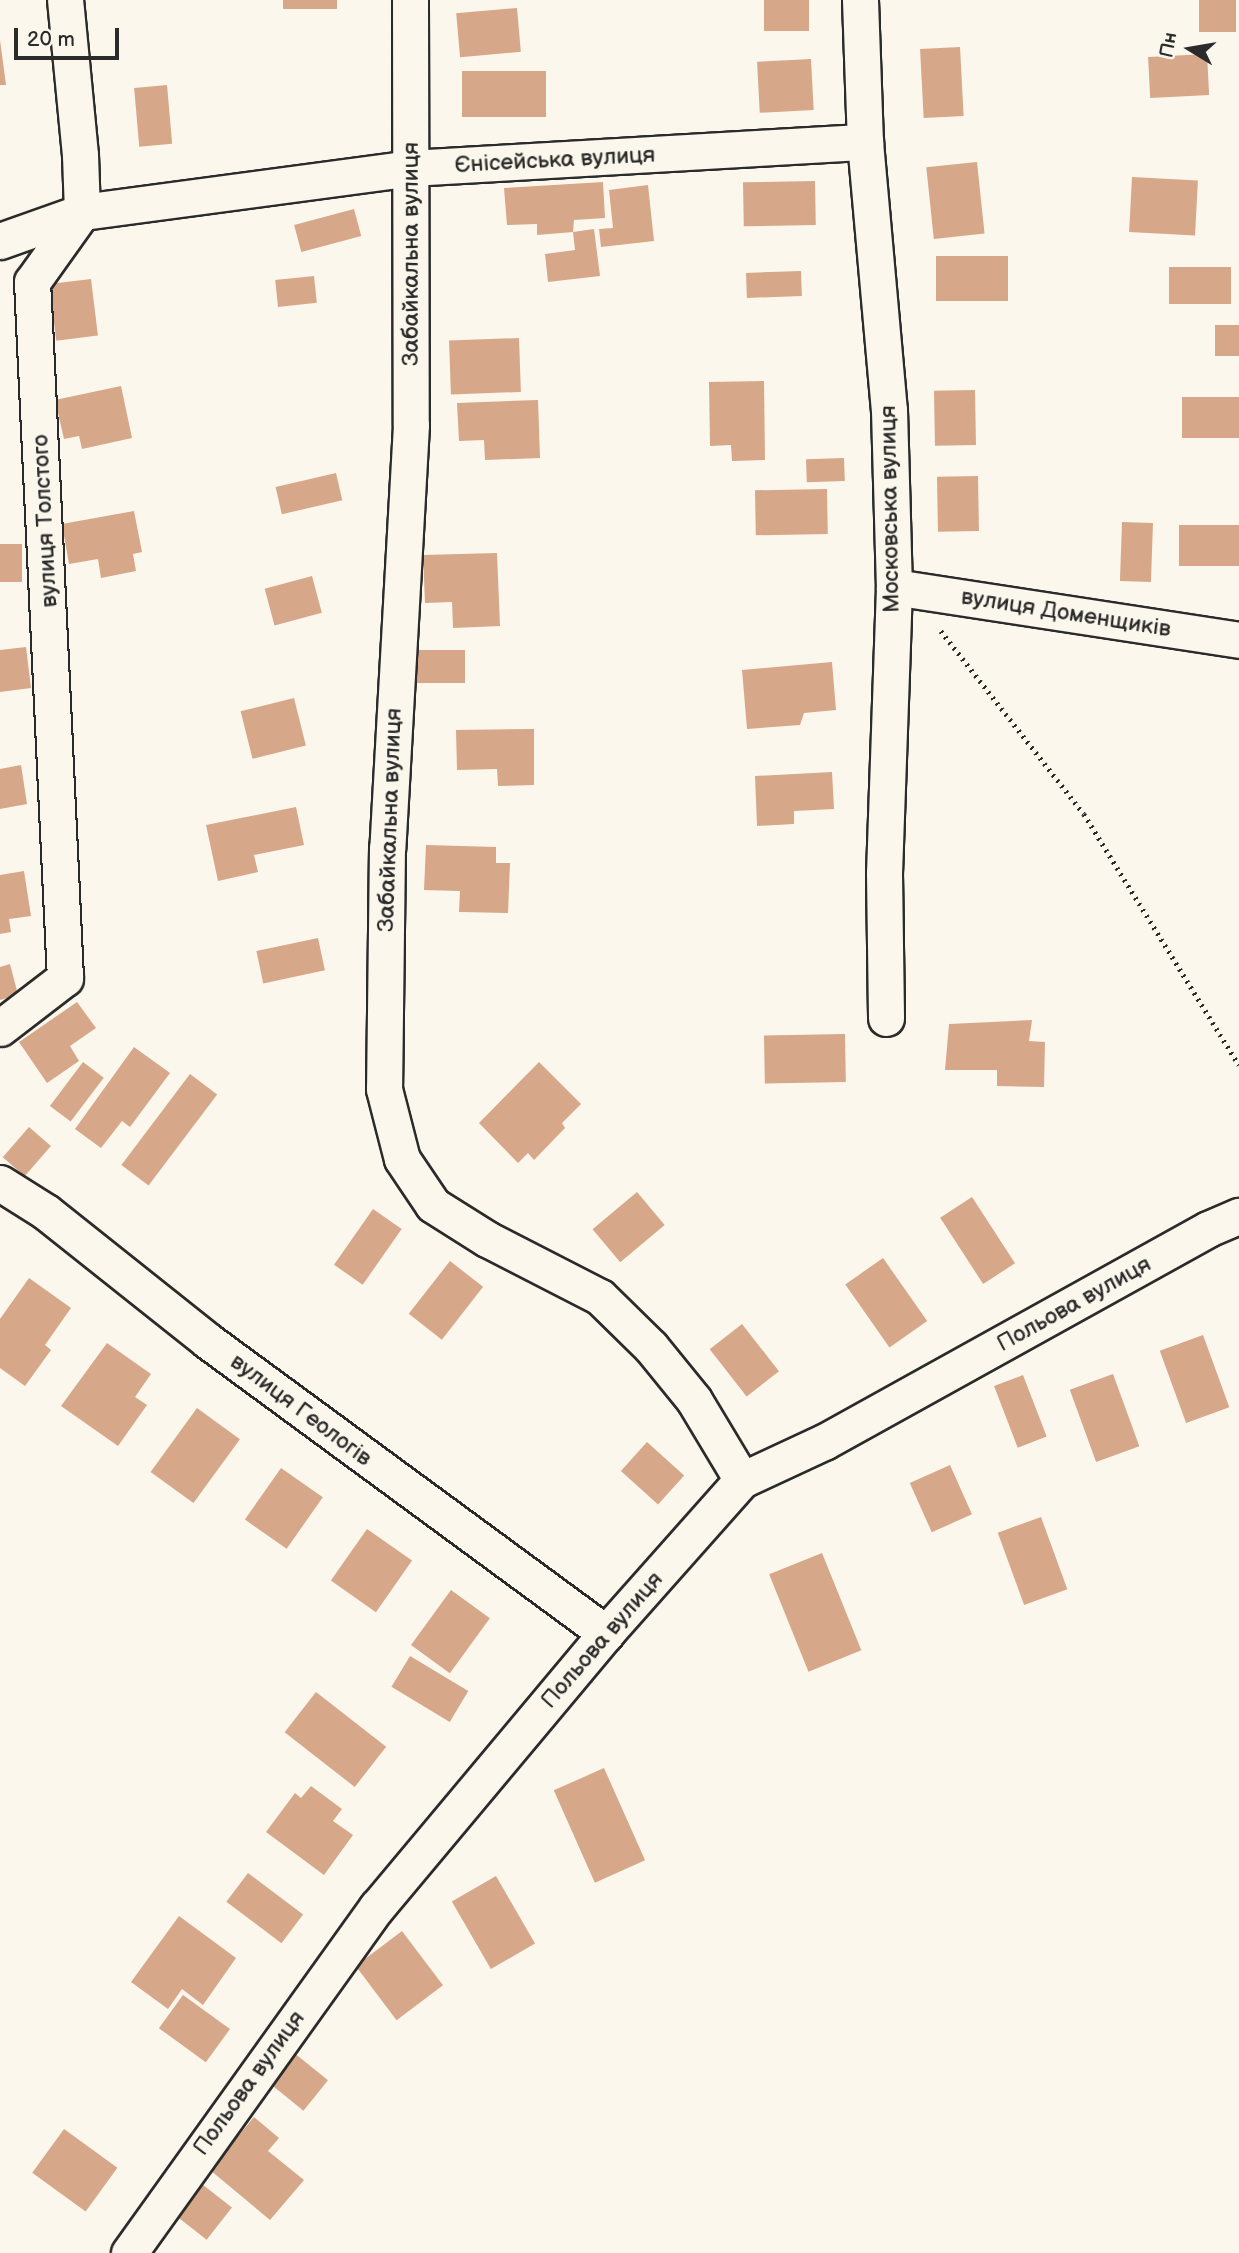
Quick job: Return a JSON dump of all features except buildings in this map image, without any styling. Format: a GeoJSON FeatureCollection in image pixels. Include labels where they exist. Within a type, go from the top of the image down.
{"type":"FeatureCollection","features":[{"type":"Feature","properties":{"kind":"street"},"geometry":{"type":"LineString","coordinates":[[65,0],[80,155],[82,212]]}},
{"type":"Feature","properties":{"kind":"street","name":"Забайкальна вулиця"},"geometry":{"type":"LineString","coordinates":[[410,0],[411,425],[387,848],[384,1089],[402,1159],[433,1205],[487,1239],[600,1297],[651,1347],[694,1400],[742,1480]]}},
{"type":"Feature","properties":{"kind":"street","name":"Московська вулиця"},"geometry":{"type":"LineString","coordinates":[[860,0],[865,142],[901,588],[884,873],[886,1018]]}},
{"type":"Feature","properties":{"kind":"street","name":"Єнісейська вулиця"},"geometry":{"type":"LineString","coordinates":[[0,241],[82,212],[410,168],[865,142]]}},
{"type":"Feature","properties":{"kind":"street","name":"вулиця Толстого"},"geometry":{"type":"LineString","coordinates":[[0,1028],[65,978],[32,282],[82,212]]}},
{"type":"Feature","properties":{"kind":"street","name":"вулиця Доменщиків"},"geometry":{"type":"LineString","coordinates":[[901,588],[1239,640]]}},
{"type":"Feature","properties":{"kind":"street","name":"вулиця Геологів"},"geometry":{"type":"LineString","coordinates":[[0,1184],[46,1212],[208,1341],[606,1633]]}},
{"type":"Feature","properties":{"kind":"street","name":"Польова вулиця"},"geometry":{"type":"LineString","coordinates":[[129,2253],[377,1907],[606,1633],[742,1480],[824,1442],[1197,1236],[1239,1216]]}},
{"type":"Feature","properties":{"kind":"path"},"geometry":{"type":"LineString","coordinates":[[901,588],[1084,814],[1239,1065]]}}]}
